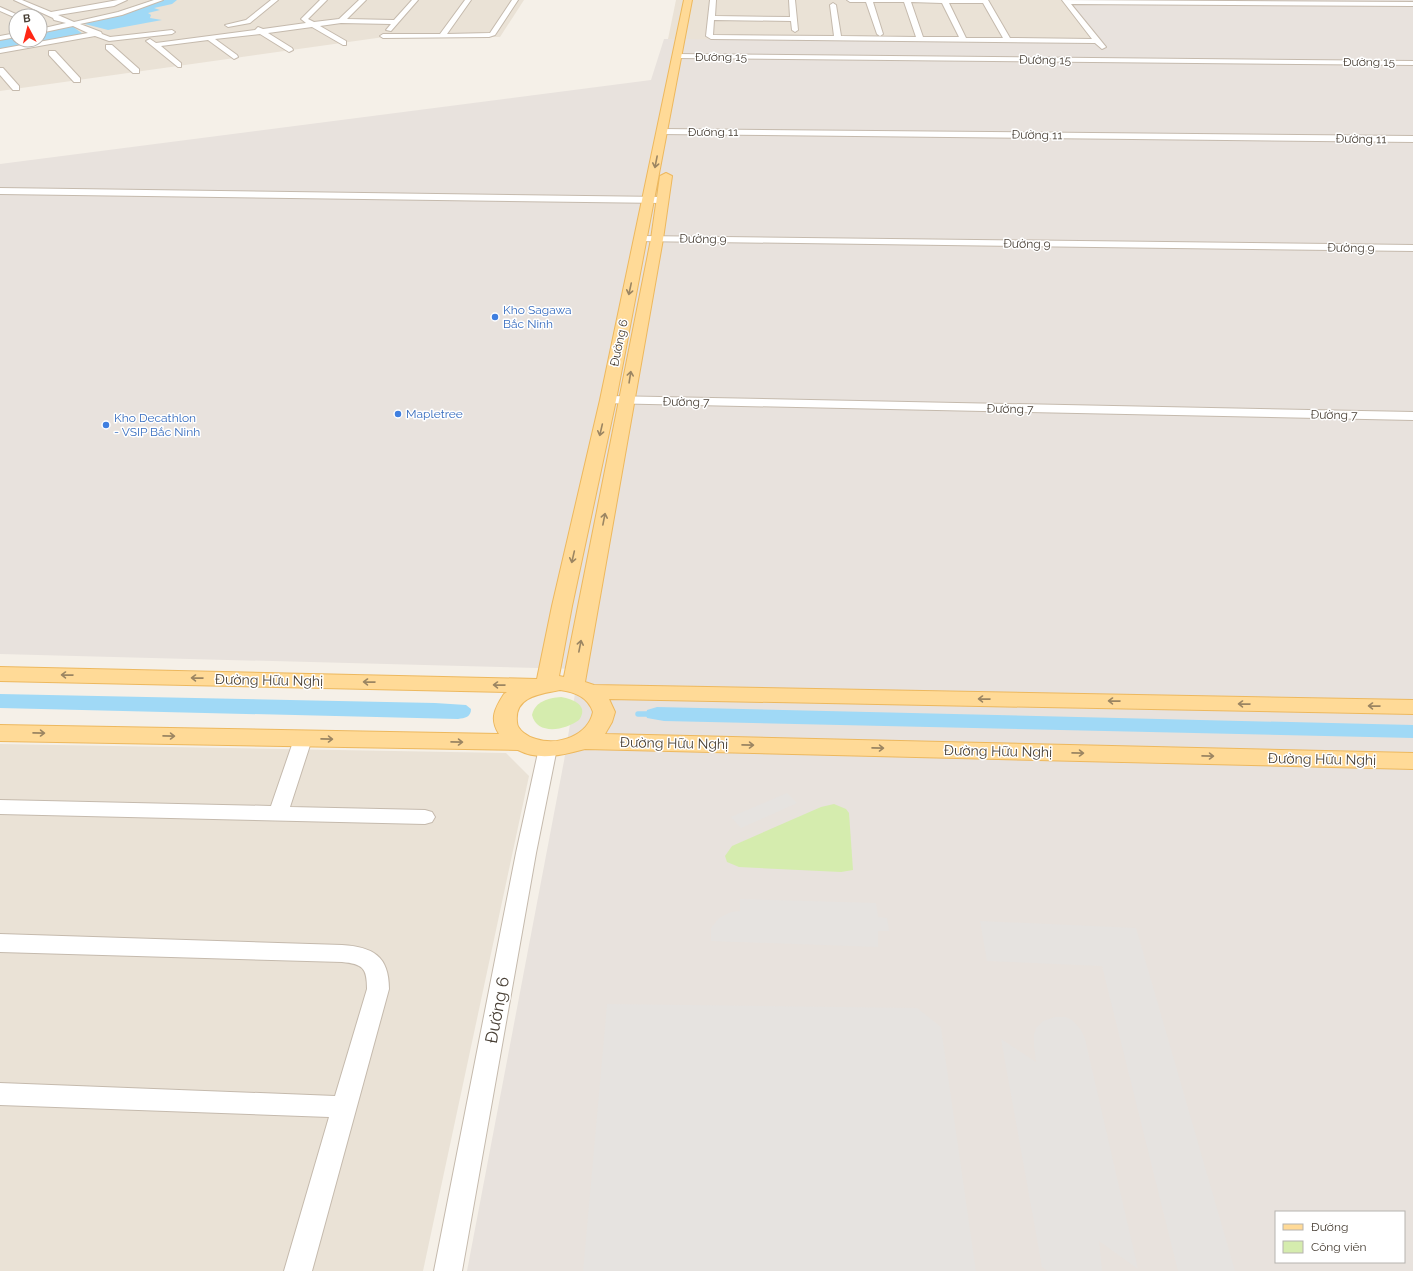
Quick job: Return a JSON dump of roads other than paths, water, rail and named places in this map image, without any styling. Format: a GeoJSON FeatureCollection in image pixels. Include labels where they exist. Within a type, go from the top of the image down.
{"type":"FeatureCollection","features":[{"type":"Feature","properties":{"kind":"main road","name":"Đường 6"},"geometry":{"type":"LineString","coordinates":[[682,55],[688,0]]}},
{"type":"Feature","properties":{"kind":"main road","name":"Đường 6"},"geometry":{"type":"LineString","coordinates":[[582,688],[627,401],[657,239],[656,200],[667,132],[682,55],[697,0]]}},
{"type":"Feature","properties":{"kind":"main road","name":"Đường 6"},"geometry":{"type":"LineString","coordinates":[[542,685],[562,606],[608,400],[641,239],[656,200]]}},
{"type":"Feature","properties":{"kind":"main road","name":"Đường Hữu Nghị"},"geometry":{"type":"LineString","coordinates":[[0,674],[542,685]]}},
{"type":"Feature","properties":{"kind":"main road"},"geometry":{"type":"LineString","coordinates":[[521,742],[512,736],[506,729],[503,721],[504,712],[508,704],[516,696],[542,685],[582,688],[1413,707]]}},
{"type":"Feature","properties":{"kind":"main road"},"geometry":{"type":"LineString","coordinates":[[0,733],[521,742],[548,748],[560,748],[583,740],[599,727],[603,720],[604,712],[602,704],[582,688]]}},
{"type":"Feature","properties":{"kind":"main road","name":"Đường Hữu Nghị"},"geometry":{"type":"LineString","coordinates":[[583,740],[1413,761]]}},
{"type":"Feature","properties":{"kind":"street"},"geometry":{"type":"LineString","coordinates":[[17,0],[31,8]]}},
{"type":"Feature","properties":{"kind":"street"},"geometry":{"type":"LineString","coordinates":[[94,0],[114,4]]}},
{"type":"Feature","properties":{"kind":"street"},"geometry":{"type":"LineString","coordinates":[[48,18],[114,4],[124,0]]}},
{"type":"Feature","properties":{"kind":"street"},"geometry":{"type":"LineString","coordinates":[[48,29],[131,11],[160,0]]}},
{"type":"Feature","properties":{"kind":"street"},"geometry":{"type":"LineString","coordinates":[[219,26],[248,22],[275,0]]}},
{"type":"Feature","properties":{"kind":"street"},"geometry":{"type":"LineString","coordinates":[[324,0],[303,18],[343,43]]}},
{"type":"Feature","properties":{"kind":"street"},"geometry":{"type":"LineString","coordinates":[[341,21],[363,0]]}},
{"type":"Feature","properties":{"kind":"street"},"geometry":{"type":"LineString","coordinates":[[415,0],[383,36],[487,36],[493,34],[515,0]]}},
{"type":"Feature","properties":{"kind":"street"},"geometry":{"type":"LineString","coordinates":[[442,36],[468,0]]}},
{"type":"Feature","properties":{"kind":"street"},"geometry":{"type":"LineString","coordinates":[[713,0],[716,9],[712,18],[714,27],[709,36],[712,37],[1097,41]]}},
{"type":"Feature","properties":{"kind":"street"},"geometry":{"type":"LineString","coordinates":[[792,0],[791,9],[795,19],[792,28],[796,38]]}},
{"type":"Feature","properties":{"kind":"street"},"geometry":{"type":"LineString","coordinates":[[850,0],[985,1],[1008,40]]}},
{"type":"Feature","properties":{"kind":"street"},"geometry":{"type":"LineString","coordinates":[[869,0],[880,34]]}},
{"type":"Feature","properties":{"kind":"street"},"geometry":{"type":"LineString","coordinates":[[944,0],[963,39]]}},
{"type":"Feature","properties":{"kind":"street"},"geometry":{"type":"LineString","coordinates":[[907,1],[920,39]]}},
{"type":"Feature","properties":{"kind":"street"},"geometry":{"type":"LineString","coordinates":[[1065,1],[1413,4]]}},
{"type":"Feature","properties":{"kind":"street"},"geometry":{"type":"LineString","coordinates":[[1065,1],[1111,59]]}},
{"type":"Feature","properties":{"kind":"street"},"geometry":{"type":"LineString","coordinates":[[78,2],[99,7]]}},
{"type":"Feature","properties":{"kind":"street"},"geometry":{"type":"LineString","coordinates":[[833,5],[838,39]]}},
{"type":"Feature","properties":{"kind":"street"},"geometry":{"type":"LineString","coordinates":[[48,18],[59,18],[99,33],[109,39],[182,31]]}},
{"type":"Feature","properties":{"kind":"street"},"geometry":{"type":"LineString","coordinates":[[712,18],[795,19]]}},
{"type":"Feature","properties":{"kind":"street"},"geometry":{"type":"LineString","coordinates":[[156,45],[341,21],[396,22]]}},
{"type":"Feature","properties":{"kind":"street"},"geometry":{"type":"LineString","coordinates":[[248,22],[289,50]]}},
{"type":"Feature","properties":{"kind":"street"},"geometry":{"type":"LineString","coordinates":[[0,51],[99,33]]}},
{"type":"Feature","properties":{"kind":"street"},"geometry":{"type":"LineString","coordinates":[[144,36],[178,66]]}},
{"type":"Feature","properties":{"kind":"street"},"geometry":{"type":"LineString","coordinates":[[209,38],[234,58]]}},
{"type":"Feature","properties":{"kind":"street"},"geometry":{"type":"LineString","coordinates":[[109,47],[136,72]]}},
{"type":"Feature","properties":{"kind":"street"},"geometry":{"type":"LineString","coordinates":[[52,53],[77,80]]}},
{"type":"Feature","properties":{"kind":"street","name":"Đường 15"},"geometry":{"type":"LineString","coordinates":[[682,55],[1413,61]]}},
{"type":"Feature","properties":{"kind":"street"},"geometry":{"type":"LineString","coordinates":[[0,70],[16,88]]}},
{"type":"Feature","properties":{"kind":"street","name":"Đường 11"},"geometry":{"type":"LineString","coordinates":[[667,132],[1413,139]]}},
{"type":"Feature","properties":{"kind":"street"},"geometry":{"type":"LineString","coordinates":[[0,191],[656,200]]}},
{"type":"Feature","properties":{"kind":"street","name":"Đường 9"},"geometry":{"type":"LineString","coordinates":[[641,239],[1413,248]]}},
{"type":"Feature","properties":{"kind":"street","name":"Đường 7"},"geometry":{"type":"LineString","coordinates":[[608,400],[1413,416]]}},
{"type":"Feature","properties":{"kind":"street"},"geometry":{"type":"LineString","coordinates":[[278,814],[303,739]]}},
{"type":"Feature","properties":{"kind":"street","name":"Đường 6"},"geometry":{"type":"LineString","coordinates":[[448,1271],[526,854],[548,748]]}},
{"type":"Feature","properties":{"kind":"street"},"geometry":{"type":"LineString","coordinates":[[0,807],[425,817]]}},
{"type":"Feature","properties":{"kind":"street"},"geometry":{"type":"LineString","coordinates":[[0,943],[332,953],[357,955],[371,961],[377,970],[378,989],[298,1271]]}},
{"type":"Feature","properties":{"kind":"street"},"geometry":{"type":"LineString","coordinates":[[0,1094],[344,1106]]}},
{"type":"Feature","properties":{"kind":"water"},"geometry":{"type":"Polygon","coordinates":[[[163,0],[177,0],[172,4],[154,8],[160,10],[148,13],[151,15],[150,18],[162,20],[108,30],[81,23],[127,13],[163,0]]]}},
{"type":"Feature","properties":{"kind":"water"},"geometry":{"type":"Polygon","coordinates":[[[72,26],[83,34],[48,40],[48,30],[72,26]]]}},
{"type":"Feature","properties":{"kind":"water"},"geometry":{"type":"Polygon","coordinates":[[[8,38],[8,48],[0,49],[0,39],[8,38]]]}},
{"type":"Feature","properties":{"kind":"water"},"geometry":{"type":"Polygon","coordinates":[[[0,694],[435,703],[466,705],[471,709],[471,712],[465,718],[458,719],[0,708],[0,694]]]}},
{"type":"Feature","properties":{"kind":"water"},"geometry":{"type":"Polygon","coordinates":[[[657,707],[1413,725],[1413,738],[664,721],[647,718],[647,710],[657,707]]]}},
{"type":"Feature","properties":{"kind":"waterway"},"geometry":{"type":"LineString","coordinates":[[638,714],[652,714]]}},
{"type":"Feature","properties":{"kind":"place","name":"Kho Sagawa Bắc Ninh"},"geometry":{"type":"Point","coordinates":[495,317]}},
{"type":"Feature","properties":{"kind":"place","name":"Mapletree"},"geometry":{"type":"Point","coordinates":[398,414]}},
{"type":"Feature","properties":{"kind":"place","name":"Kho Decathlon - VSIP Bắc Ninh"},"geometry":{"type":"Point","coordinates":[106,425]}}]}
